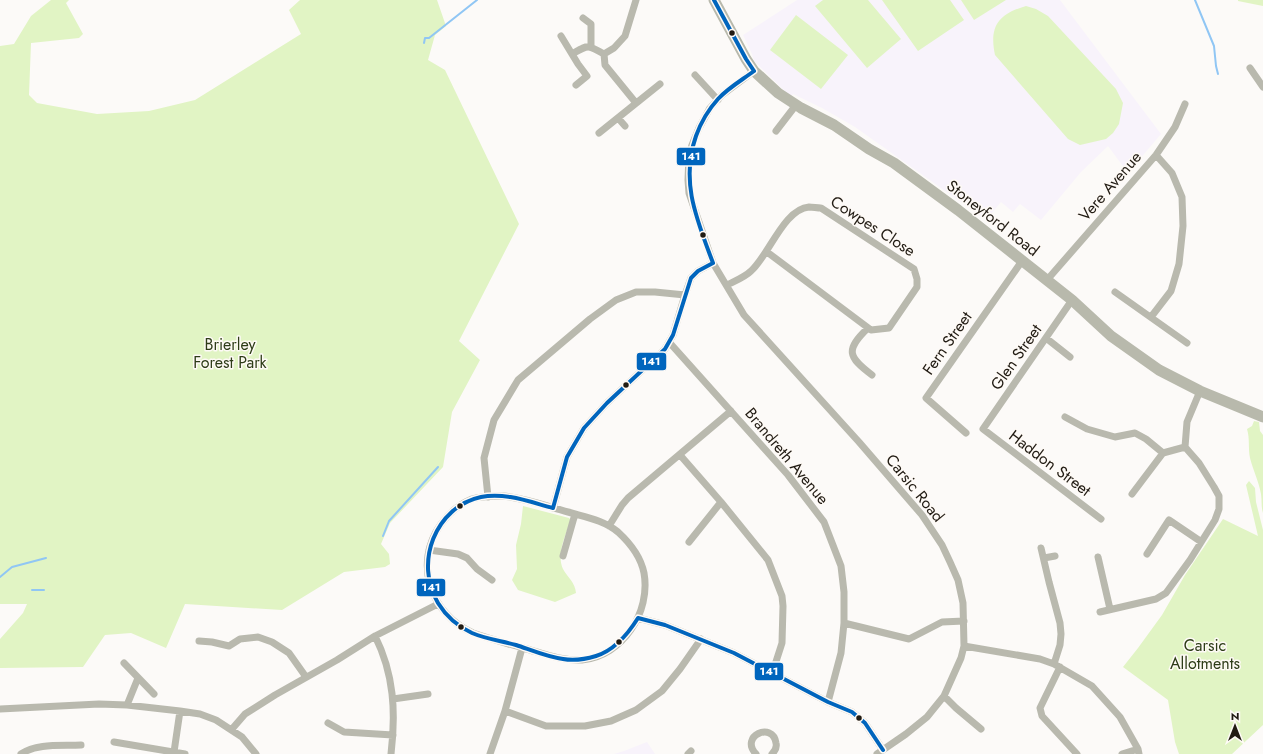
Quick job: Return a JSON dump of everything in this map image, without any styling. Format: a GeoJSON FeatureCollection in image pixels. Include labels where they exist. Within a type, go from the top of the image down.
{"type":"FeatureCollection","features":[{"type":"Feature","properties":{"kind":"main road","name":"Stoneyford Road"},"geometry":{"type":"LineString","coordinates":[[714,0],[754,71],[778,94],[834,125],[869,149],[894,162],[1072,300],[1110,336],[1159,370],[1200,391],[1263,417]]}},
{"type":"Feature","properties":{"kind":"street"},"geometry":{"type":"LineString","coordinates":[[604,54],[614,48],[624,36],[636,0]]}},
{"type":"Feature","properties":{"kind":"street"},"geometry":{"type":"LineString","coordinates":[[583,18],[591,24],[591,47]]}},
{"type":"Feature","properties":{"kind":"street"},"geometry":{"type":"LineString","coordinates":[[561,36],[586,76],[576,85]]}},
{"type":"Feature","properties":{"kind":"street"},"geometry":{"type":"LineString","coordinates":[[572,54],[586,46],[604,54]]}},
{"type":"Feature","properties":{"kind":"street"},"geometry":{"type":"LineString","coordinates":[[604,54],[605,65],[636,103]]}},
{"type":"Feature","properties":{"kind":"street"},"geometry":{"type":"LineString","coordinates":[[1250,68],[1263,87]]}},
{"type":"Feature","properties":{"kind":"street","name":"Carsic Road"},"geometry":{"type":"LineString","coordinates":[[754,71],[722,95],[704,117],[692,145],[688,168],[689,193],[713,263],[744,315],[859,442],[922,515],[942,546],[958,580],[963,603],[964,646],[944,696],[927,717],[880,752]]}},
{"type":"Feature","properties":{"kind":"street"},"geometry":{"type":"LineString","coordinates":[[695,75],[718,100]]}},
{"type":"Feature","properties":{"kind":"street"},"geometry":{"type":"LineString","coordinates":[[599,133],[660,84]]}},
{"type":"Feature","properties":{"kind":"street","name":"Vere Avenue"},"geometry":{"type":"LineString","coordinates":[[1047,280],[1156,155],[1175,127],[1185,104]]}},
{"type":"Feature","properties":{"kind":"street"},"geometry":{"type":"LineString","coordinates":[[776,131],[796,105]]}},
{"type":"Feature","properties":{"kind":"street"},"geometry":{"type":"LineString","coordinates":[[618,118],[625,126]]}},
{"type":"Feature","properties":{"kind":"street"},"geometry":{"type":"LineString","coordinates":[[1151,317],[1171,291],[1179,264],[1183,226],[1182,198],[1172,173],[1156,155]]}},
{"type":"Feature","properties":{"kind":"street","name":"Cowpes Close"},"geometry":{"type":"LineString","coordinates":[[727,285],[751,271],[767,252],[788,218],[801,209],[809,207],[821,208],[914,269],[917,279],[917,287],[889,328],[871,330],[868,328]]}},
{"type":"Feature","properties":{"kind":"street"},"geometry":{"type":"LineString","coordinates":[[767,252],[868,328],[854,344],[852,350],[853,358],[857,364],[872,375]]}},
{"type":"Feature","properties":{"kind":"street","name":"Fern Street"},"geometry":{"type":"LineString","coordinates":[[966,433],[926,398],[1022,261]]}},
{"type":"Feature","properties":{"kind":"street"},"geometry":{"type":"LineString","coordinates":[[553,508],[567,457],[584,428],[607,403],[665,350],[672,335],[691,278],[698,271],[713,263]]}},
{"type":"Feature","properties":{"kind":"street"},"geometry":{"type":"LineString","coordinates":[[488,497],[484,458],[494,420],[518,380],[590,319],[616,300],[636,292],[685,295]]}},
{"type":"Feature","properties":{"kind":"street"},"geometry":{"type":"LineString","coordinates":[[1115,292],[1187,343]]}},
{"type":"Feature","properties":{"kind":"street","name":"Glen Street"},"geometry":{"type":"LineString","coordinates":[[983,429],[1072,300]]}},
{"type":"Feature","properties":{"kind":"street"},"geometry":{"type":"LineString","coordinates":[[1046,338],[1070,357]]}},
{"type":"Feature","properties":{"kind":"street","name":"Brandreth Avenue"},"geometry":{"type":"LineString","coordinates":[[669,342],[788,475],[824,522],[841,566],[844,592],[844,623],[841,653],[828,702]]}},
{"type":"Feature","properties":{"kind":"street"},"geometry":{"type":"LineString","coordinates":[[1100,612],[1156,599],[1164,595],[1190,560],[1200,541],[1215,520],[1219,508],[1219,496],[1199,463],[1185,447],[1187,422],[1200,391]]}},
{"type":"Feature","properties":{"kind":"street"},"geometry":{"type":"LineString","coordinates":[[609,526],[628,498],[731,411]]}},
{"type":"Feature","properties":{"kind":"street"},"geometry":{"type":"LineString","coordinates":[[1065,416],[1087,429],[1115,437],[1135,433],[1146,439],[1163,453]]}},
{"type":"Feature","properties":{"kind":"street","name":"Haddon Street"},"geometry":{"type":"LineString","coordinates":[[983,429],[1101,519]]}},
{"type":"Feature","properties":{"kind":"street"},"geometry":{"type":"LineString","coordinates":[[1132,494],[1163,453],[1185,447]]}},
{"type":"Feature","properties":{"kind":"street"},"geometry":{"type":"LineString","coordinates":[[680,455],[721,502],[768,560],[782,596],[783,622],[782,643],[772,674]]}},
{"type":"Feature","properties":{"kind":"street"},"geometry":{"type":"LineString","coordinates":[[504,496],[518,498],[553,508],[609,526],[618,532],[630,545],[643,570],[645,589],[644,599],[638,618],[628,634],[617,645],[604,653],[584,660],[563,659],[484,637],[462,628],[453,622],[438,604],[429,581],[427,565],[429,550],[438,528],[450,514],[462,504],[472,499],[504,496]]}},
{"type":"Feature","properties":{"kind":"street"},"geometry":{"type":"LineString","coordinates":[[689,542],[721,502]]}},
{"type":"Feature","properties":{"kind":"street"},"geometry":{"type":"LineString","coordinates":[[563,556],[575,514]]}},
{"type":"Feature","properties":{"kind":"street"},"geometry":{"type":"LineString","coordinates":[[1146,554],[1169,520],[1200,541]]}},
{"type":"Feature","properties":{"kind":"street"},"geometry":{"type":"LineString","coordinates":[[1042,548],[1060,623],[1061,634],[1057,666],[1040,708],[1042,716],[1077,754]]}},
{"type":"Feature","properties":{"kind":"street"},"geometry":{"type":"LineString","coordinates":[[429,550],[458,554],[467,558],[477,569],[492,580]]}},
{"type":"Feature","properties":{"kind":"street"},"geometry":{"type":"LineString","coordinates":[[1044,558],[1055,556]]}},
{"type":"Feature","properties":{"kind":"street"},"geometry":{"type":"LineString","coordinates":[[1098,557],[1110,610]]}},
{"type":"Feature","properties":{"kind":"street"},"geometry":{"type":"LineString","coordinates":[[232,729],[245,714],[376,636],[438,604]]}},
{"type":"Feature","properties":{"kind":"street"},"geometry":{"type":"LineString","coordinates":[[638,618],[665,625],[734,653],[772,674],[828,702],[852,712],[865,723],[880,752]]}},
{"type":"Feature","properties":{"kind":"street"},"geometry":{"type":"LineString","coordinates":[[844,623],[909,639],[942,622],[964,621]]}},
{"type":"Feature","properties":{"kind":"street"},"geometry":{"type":"LineString","coordinates":[[376,636],[384,654],[393,699],[393,735],[391,754]]}},
{"type":"Feature","properties":{"kind":"street"},"geometry":{"type":"LineString","coordinates":[[199,641],[229,646],[240,639],[258,637],[272,642],[289,653],[306,677]]}},
{"type":"Feature","properties":{"kind":"street"},"geometry":{"type":"LineString","coordinates":[[505,711],[546,726],[585,726],[611,721],[636,710],[662,691],[680,669],[701,639]]}},
{"type":"Feature","properties":{"kind":"street"},"geometry":{"type":"LineString","coordinates":[[964,646],[1040,659],[1057,666],[1092,686],[1120,717],[1139,751],[1122,754]]}},
{"type":"Feature","properties":{"kind":"street"},"geometry":{"type":"LineString","coordinates":[[490,754],[505,711],[522,648]]}},
{"type":"Feature","properties":{"kind":"street"},"geometry":{"type":"LineString","coordinates":[[124,663],[154,694]]}},
{"type":"Feature","properties":{"kind":"street"},"geometry":{"type":"LineString","coordinates":[[127,705],[138,678]]}},
{"type":"Feature","properties":{"kind":"street"},"geometry":{"type":"LineString","coordinates":[[393,699],[428,694]]}},
{"type":"Feature","properties":{"kind":"street"},"geometry":{"type":"LineString","coordinates":[[944,696],[981,729]]}},
{"type":"Feature","properties":{"kind":"street"},"geometry":{"type":"LineString","coordinates":[[0,709],[73,704],[127,705],[200,714],[216,720],[232,729],[242,737],[256,754]]}},
{"type":"Feature","properties":{"kind":"street"},"geometry":{"type":"LineString","coordinates":[[174,752],[180,711]]}},
{"type":"Feature","properties":{"kind":"street"},"geometry":{"type":"LineString","coordinates":[[328,723],[344,732],[393,735]]}},
{"type":"Feature","properties":{"kind":"street"},"geometry":{"type":"LineString","coordinates":[[756,754],[752,749],[752,740],[757,734],[765,732],[771,734],[776,740],[776,748],[772,754]]}},
{"type":"Feature","properties":{"kind":"street"},"geometry":{"type":"LineString","coordinates":[[114,742],[185,754]]}},
{"type":"Feature","properties":{"kind":"street"},"geometry":{"type":"LineString","coordinates":[[21,754],[28,750],[40,747],[80,745]]}},
{"type":"Feature","properties":{"kind":"shaded area"},"geometry":{"type":"Polygon","coordinates":[[[797,0],[1060,0],[1161,134],[1128,173],[1108,146],[1081,172],[1041,220],[1020,204],[1013,212],[1001,202],[986,220],[855,127],[822,108],[793,94],[791,97],[754,61],[743,35],[797,0]]]}},
{"type":"Feature","properties":{"kind":"shaded area"},"geometry":{"type":"Polygon","coordinates":[[[647,742],[655,754],[614,754],[624,751],[647,742]]]}},
{"type":"Feature","properties":{"kind":"green space","name":"Brierley Forest Park"},"geometry":{"type":"Polygon","coordinates":[[[51,0],[69,0],[66,3],[83,34],[79,38],[31,43],[29,95],[37,103],[97,114],[149,111],[195,100],[301,34],[289,10],[300,0],[437,0],[446,26],[435,35],[428,60],[445,70],[519,224],[459,341],[480,360],[452,412],[443,467],[390,523],[381,544],[389,554],[390,564],[385,567],[344,572],[282,610],[185,604],[166,648],[131,633],[105,635],[83,667],[0,668],[0,639],[23,613],[27,604],[0,604],[0,46],[14,44],[31,16],[51,0]]]}},
{"type":"Feature","properties":{"kind":"green space"},"geometry":{"type":"Polygon","coordinates":[[[823,0],[868,0],[901,39],[867,68],[815,6],[823,0]]]}},
{"type":"Feature","properties":{"kind":"green space"},"geometry":{"type":"Polygon","coordinates":[[[882,0],[950,0],[964,20],[918,51],[882,0]]]}},
{"type":"Feature","properties":{"kind":"green space"},"geometry":{"type":"Polygon","coordinates":[[[961,0],[1006,0],[974,20],[961,0]]]}},
{"type":"Feature","properties":{"kind":"green space"},"geometry":{"type":"Polygon","coordinates":[[[1263,0],[1263,6],[1238,1],[1263,0]]]}},
{"type":"Feature","properties":{"kind":"green space"},"geometry":{"type":"Polygon","coordinates":[[[1026,6],[1036,9],[1048,16],[1116,89],[1123,103],[1119,124],[1113,133],[1106,139],[1080,145],[1068,139],[995,55],[993,37],[998,23],[1008,13],[1026,6]]]}},
{"type":"Feature","properties":{"kind":"green space"},"geometry":{"type":"Polygon","coordinates":[[[796,15],[848,55],[821,89],[770,50],[796,15]]]}},
{"type":"Feature","properties":{"kind":"green space"},"geometry":{"type":"Polygon","coordinates":[[[1254,421],[1259,422],[1260,431],[1263,435],[1263,513],[1260,490],[1249,454],[1247,429],[1252,426],[1254,421]]]}},
{"type":"Feature","properties":{"kind":"green space","name":"Carsic Allotments"},"geometry":{"type":"Polygon","coordinates":[[[1249,481],[1255,488],[1256,502],[1263,530],[1263,725],[1232,754],[1179,754],[1175,742],[1168,700],[1123,667],[1162,615],[1185,575],[1223,519],[1258,536],[1246,485],[1249,481]]]}},
{"type":"Feature","properties":{"kind":"green space"},"geometry":{"type":"Polygon","coordinates":[[[523,506],[569,518],[571,520],[562,544],[561,563],[563,569],[573,583],[576,593],[555,602],[518,590],[512,580],[517,569],[516,545],[521,524],[523,506]]]}},
{"type":"Feature","properties":{"kind":"waterway"},"geometry":{"type":"LineString","coordinates":[[424,43],[425,38],[429,38],[477,0]]}},
{"type":"Feature","properties":{"kind":"waterway"},"geometry":{"type":"LineString","coordinates":[[1195,0],[1214,46],[1218,74]]}},
{"type":"Feature","properties":{"kind":"waterway"},"geometry":{"type":"LineString","coordinates":[[383,536],[389,521],[438,467]]}},
{"type":"Feature","properties":{"kind":"waterway"},"geometry":{"type":"LineString","coordinates":[[0,577],[12,567],[46,558]]}},
{"type":"Feature","properties":{"kind":"waterway"},"geometry":{"type":"LineString","coordinates":[[32,590],[44,590]]}},
{"type":"Feature","properties":{"kind":"transit line","name":"141"},"geometry":{"type":"LineString","coordinates":[[714,0],[754,71]]}},
{"type":"Feature","properties":{"kind":"transit line","name":"141"},"geometry":{"type":"LineString","coordinates":[[713,263],[692,201],[690,185],[691,153],[698,131],[711,107],[726,91],[754,71]]}},
{"type":"Feature","properties":{"kind":"transit line","name":"141"},"geometry":{"type":"LineString","coordinates":[[553,508],[567,457],[584,428],[607,403],[665,349],[673,335],[691,278],[698,271],[713,263]]}},
{"type":"Feature","properties":{"kind":"transit line","name":"141"},"geometry":{"type":"LineString","coordinates":[[553,508],[517,498],[490,496],[481,497],[465,503],[452,512],[441,524],[433,539],[429,555],[428,571],[431,587],[441,608],[453,621],[472,633],[516,645],[551,657],[571,660],[592,657],[609,650],[615,646],[630,630],[638,618]]}},
{"type":"Feature","properties":{"kind":"transit line","name":"141"},"geometry":{"type":"LineString","coordinates":[[638,618],[665,625],[734,653],[828,702],[852,712],[865,723],[883,750]]}}]}
